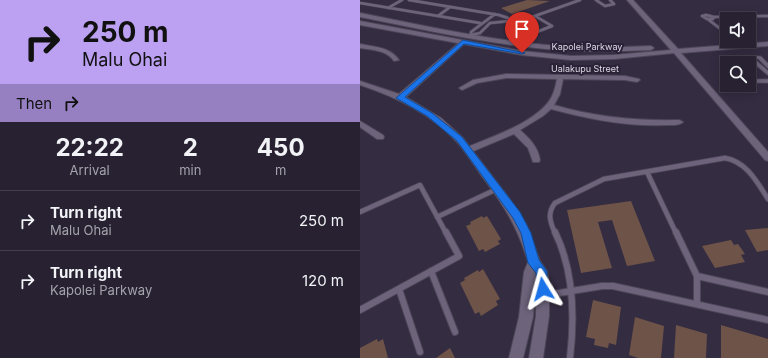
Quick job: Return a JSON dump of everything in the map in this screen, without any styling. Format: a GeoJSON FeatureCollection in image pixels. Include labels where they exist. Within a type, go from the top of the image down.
{"type":"FeatureCollection","features":[{"type":"Feature","properties":{"kind":"main road"},"geometry":{"type":"LineString","coordinates":[[630,0],[673,47]]}},
{"type":"Feature","properties":{"kind":"main road"},"geometry":{"type":"LineString","coordinates":[[635,0],[688,65],[768,158]]}},
{"type":"Feature","properties":{"kind":"main road","name":"Kapolei Parkway"},"geometry":{"type":"LineString","coordinates":[[360,16],[527,45],[561,49],[646,51]]}},
{"type":"Feature","properties":{"kind":"main road","name":"Kapolei Parkway"},"geometry":{"type":"LineString","coordinates":[[360,23],[522,53],[558,57],[600,58],[720,41]]}},
{"type":"Feature","properties":{"kind":"main road"},"geometry":{"type":"LineString","coordinates":[[646,51],[658,43],[660,38],[655,29]]}},
{"type":"Feature","properties":{"kind":"main road"},"geometry":{"type":"LineString","coordinates":[[400,98],[471,35]]}},
{"type":"Feature","properties":{"kind":"main road"},"geometry":{"type":"LineString","coordinates":[[756,39],[768,39]]}},
{"type":"Feature","properties":{"kind":"main road","name":"Kapolei Parkway"},"geometry":{"type":"LineString","coordinates":[[673,47],[768,44]]}},
{"type":"Feature","properties":{"kind":"main road"},"geometry":{"type":"LineString","coordinates":[[646,51],[671,57],[688,65]]}},
{"type":"Feature","properties":{"kind":"main road"},"geometry":{"type":"LineString","coordinates":[[360,83],[400,98],[419,108],[440,122],[460,139],[521,224],[529,243],[534,263],[541,271],[543,296],[541,330],[536,358]]}},
{"type":"Feature","properties":{"kind":"main road"},"geometry":{"type":"LineString","coordinates":[[516,358],[524,329],[529,298],[530,272],[534,263]]}},
{"type":"Feature","properties":{"kind":"street"},"geometry":{"type":"LineString","coordinates":[[360,46],[387,52],[394,56],[396,60]]}},
{"type":"Feature","properties":{"kind":"street","name":"Ualakupu Street"},"geometry":{"type":"LineString","coordinates":[[462,88],[475,81],[498,77],[621,78],[638,80]]}},
{"type":"Feature","properties":{"kind":"street"},"geometry":{"type":"LineString","coordinates":[[468,150],[533,119],[549,106],[558,90],[560,78]]}},
{"type":"Feature","properties":{"kind":"street"},"geometry":{"type":"LineString","coordinates":[[549,106],[614,121],[647,123],[678,122]]}},
{"type":"Feature","properties":{"kind":"street"},"geometry":{"type":"LineString","coordinates":[[360,124],[380,137]]}},
{"type":"Feature","properties":{"kind":"street"},"geometry":{"type":"LineString","coordinates":[[514,129],[535,152],[536,160]]}},
{"type":"Feature","properties":{"kind":"lane"},"geometry":{"type":"LineString","coordinates":[[388,8],[402,0]]}},
{"type":"Feature","properties":{"kind":"lane"},"geometry":{"type":"LineString","coordinates":[[408,0],[495,14],[506,17],[515,24],[534,33],[552,26],[535,16]]}},
{"type":"Feature","properties":{"kind":"lane"},"geometry":{"type":"LineString","coordinates":[[515,24],[580,0]]}},
{"type":"Feature","properties":{"kind":"lane"},"geometry":{"type":"LineString","coordinates":[[596,0],[605,6],[614,4],[610,0]]}},
{"type":"Feature","properties":{"kind":"lane"},"geometry":{"type":"LineString","coordinates":[[360,3],[480,23],[490,21],[511,21]]}},
{"type":"Feature","properties":{"kind":"lane"},"geometry":{"type":"LineString","coordinates":[[438,16],[450,7]]}},
{"type":"Feature","properties":{"kind":"lane"},"geometry":{"type":"LineString","coordinates":[[471,35],[480,33],[495,14]]}},
{"type":"Feature","properties":{"kind":"lane"},"geometry":{"type":"LineString","coordinates":[[720,30],[710,20],[704,19],[702,16],[768,16]]}},
{"type":"Feature","properties":{"kind":"lane"},"geometry":{"type":"LineString","coordinates":[[710,20],[714,17]]}},
{"type":"Feature","properties":{"kind":"lane"},"geometry":{"type":"LineString","coordinates":[[471,35],[471,32],[480,23]]}},
{"type":"Feature","properties":{"kind":"lane"},"geometry":{"type":"LineString","coordinates":[[756,57],[762,59],[768,66]]}},
{"type":"Feature","properties":{"kind":"lane"},"geometry":{"type":"LineString","coordinates":[[756,61],[768,73]]}},
{"type":"Feature","properties":{"kind":"lane"},"geometry":{"type":"LineString","coordinates":[[756,81],[768,81]]}},
{"type":"Feature","properties":{"kind":"lane"},"geometry":{"type":"LineString","coordinates":[[570,358],[573,320],[571,291],[561,245],[549,218],[550,208],[558,201],[604,179],[724,158],[732,159],[743,165],[768,199]]}},
{"type":"Feature","properties":{"kind":"lane"},"geometry":{"type":"LineString","coordinates":[[647,172],[697,276],[697,303]]}},
{"type":"Feature","properties":{"kind":"lane"},"geometry":{"type":"LineString","coordinates":[[360,212],[420,185],[459,256],[360,310]]}},
{"type":"Feature","properties":{"kind":"lane"},"geometry":{"type":"LineString","coordinates":[[438,217],[497,189]]}},
{"type":"Feature","properties":{"kind":"lane"},"geometry":{"type":"LineString","coordinates":[[431,271],[455,332]]}},
{"type":"Feature","properties":{"kind":"lane"},"geometry":{"type":"LineString","coordinates":[[697,276],[768,292]]}},
{"type":"Feature","properties":{"kind":"lane"},"geometry":{"type":"LineString","coordinates":[[529,298],[612,286],[697,303],[768,320]]}},
{"type":"Feature","properties":{"kind":"lane"},"geometry":{"type":"LineString","coordinates":[[399,289],[420,352]]}},
{"type":"Feature","properties":{"kind":"building"},"geometry":{"type":"Polygon","coordinates":[[[527,0],[550,1],[512,14],[501,8],[527,0]]]}},
{"type":"Feature","properties":{"kind":"building"},"geometry":{"type":"Polygon","coordinates":[[[631,201],[655,261],[627,266],[612,220],[598,222],[612,268],[581,273],[567,210],[631,201]]]}},
{"type":"Feature","properties":{"kind":"building"},"geometry":{"type":"Polygon","coordinates":[[[482,216],[483,218],[487,216],[501,239],[498,241],[500,244],[485,252],[483,249],[479,251],[466,226],[471,224],[470,222],[482,216]]]}},
{"type":"Feature","properties":{"kind":"building"},"geometry":{"type":"Polygon","coordinates":[[[768,228],[768,250],[757,252],[745,230],[768,228]]]}},
{"type":"Feature","properties":{"kind":"building"},"geometry":{"type":"Polygon","coordinates":[[[731,240],[734,245],[738,244],[745,254],[741,255],[745,262],[715,268],[702,246],[731,240]]]}},
{"type":"Feature","properties":{"kind":"building"},"geometry":{"type":"Polygon","coordinates":[[[483,269],[500,299],[496,301],[498,305],[481,316],[479,312],[475,314],[460,283],[465,280],[464,278],[478,270],[479,272],[483,269]]]}},
{"type":"Feature","properties":{"kind":"building"},"geometry":{"type":"Polygon","coordinates":[[[593,300],[621,307],[616,345],[609,343],[608,348],[594,345],[595,339],[586,337],[593,300]]]}},
{"type":"Feature","properties":{"kind":"building"},"geometry":{"type":"Polygon","coordinates":[[[635,317],[664,326],[661,358],[638,358],[629,355],[635,317]]]}},
{"type":"Feature","properties":{"kind":"building"},"geometry":{"type":"Polygon","coordinates":[[[676,325],[707,334],[706,358],[674,358],[676,325]]]}},
{"type":"Feature","properties":{"kind":"building"},"geometry":{"type":"Polygon","coordinates":[[[721,325],[768,339],[768,358],[721,358],[721,325]]]}},
{"type":"Feature","properties":{"kind":"building"},"geometry":{"type":"Polygon","coordinates":[[[377,339],[378,342],[383,339],[388,358],[360,358],[360,348],[377,339]]]}},
{"type":"Feature","properties":{"kind":"building"},"geometry":{"type":"Polygon","coordinates":[[[450,348],[455,358],[436,358],[450,348]]]}},
{"type":"Feature","properties":{"kind":"route"},"geometry":{"type":"LineString","coordinates":[[522,53],[463,42],[400,98],[430,114],[460,139],[516,215],[526,233],[534,263],[541,271],[543,289]]}}]}
